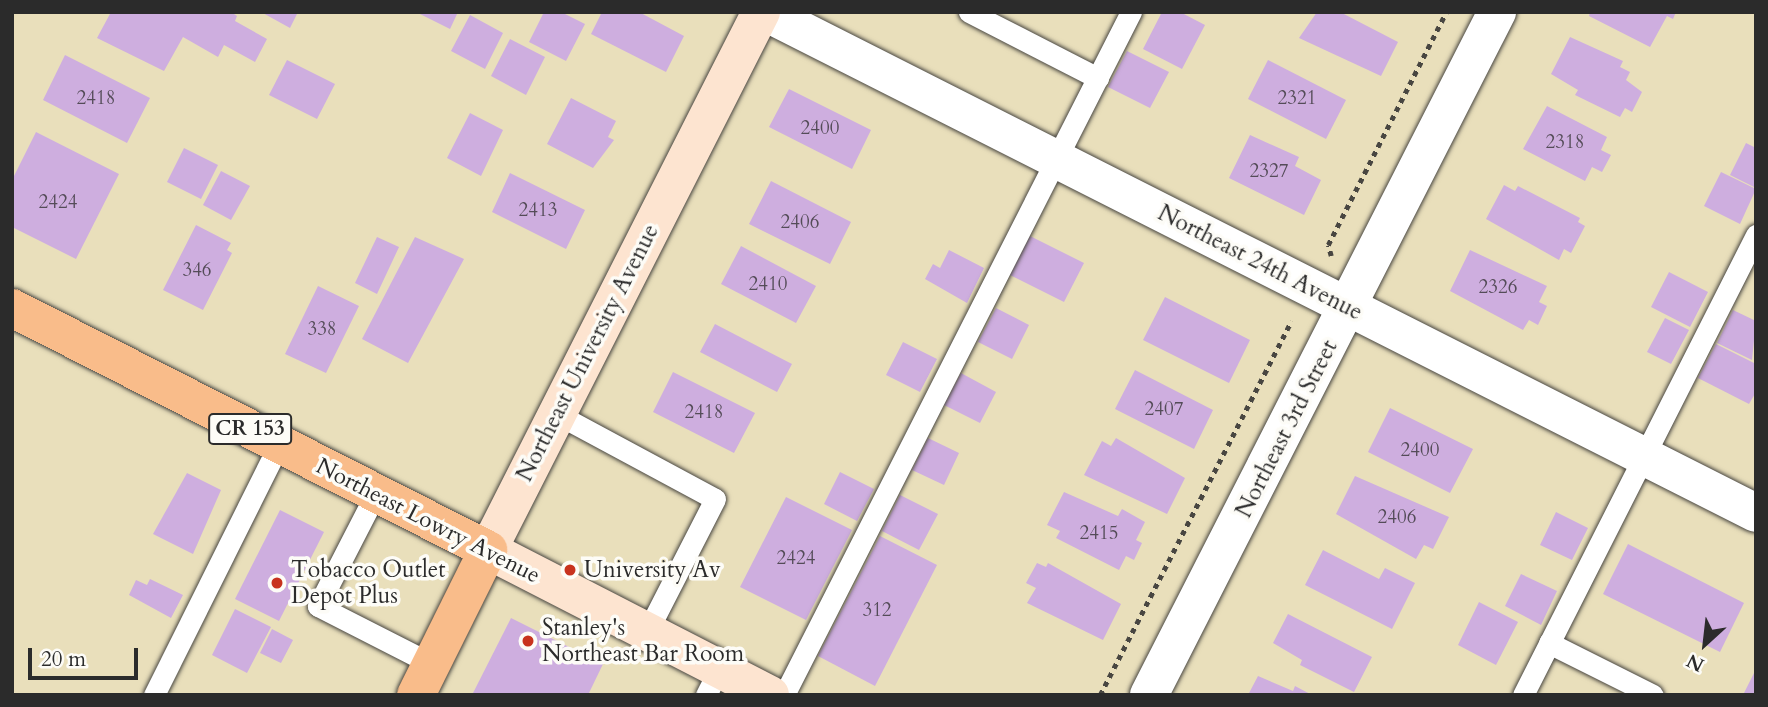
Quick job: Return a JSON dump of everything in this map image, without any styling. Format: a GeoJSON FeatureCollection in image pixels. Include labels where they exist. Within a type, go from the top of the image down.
{"type":"FeatureCollection","features":[{"type":"Feature","properties":{"kind":"main road","name":"Northeast University Avenue"},"geometry":{"type":"LineString","coordinates":[[424,679],[763,12]]}},
{"type":"Feature","properties":{"kind":"main road","name":"Northeast Lowry Avenue"},"geometry":{"type":"LineString","coordinates":[[12,308],[647,632],[712,682],[770,695]]}},
{"type":"Feature","properties":{"kind":"street","name":"Northeast 24th Avenue"},"geometry":{"type":"LineString","coordinates":[[763,12],[1756,513]]}},
{"type":"Feature","properties":{"kind":"street","name":"Northeast 3rd Street"},"geometry":{"type":"LineString","coordinates":[[1149,695],[1349,308],[1497,12]]}},
{"type":"Feature","properties":{"kind":"lane"},"geometry":{"type":"LineString","coordinates":[[969,12],[1098,78]]}},
{"type":"Feature","properties":{"kind":"lane"},"geometry":{"type":"LineString","coordinates":[[784,695],[1131,12]]}},
{"type":"Feature","properties":{"kind":"lane"},"geometry":{"type":"LineString","coordinates":[[1523,695],[1756,235]]}},
{"type":"Feature","properties":{"kind":"lane"},"geometry":{"type":"LineString","coordinates":[[557,414],[715,499],[647,632]]}},
{"type":"Feature","properties":{"kind":"lane"},"geometry":{"type":"LineString","coordinates":[[154,695],[279,444]]}},
{"type":"Feature","properties":{"kind":"lane"},"geometry":{"type":"LineString","coordinates":[[376,493],[318,606],[424,679]]}},
{"type":"Feature","properties":{"kind":"lane"},"geometry":{"type":"LineString","coordinates":[[1549,643],[1653,695]]}},
{"type":"Feature","properties":{"kind":"path"},"geometry":{"type":"LineString","coordinates":[[1331,258],[1328,245],[1446,12]]}},
{"type":"Feature","properties":{"kind":"path"},"geometry":{"type":"LineString","coordinates":[[1100,695],[1288,322],[1302,317]]}},
{"type":"Feature","properties":{"kind":"building"},"geometry":{"type":"Polygon","coordinates":[[[111,12],[231,12],[237,16],[235,21],[267,39],[255,62],[224,45],[218,57],[183,37],[164,71],[97,38],[111,12]]]}},
{"type":"Feature","properties":{"kind":"building"},"geometry":{"type":"Polygon","coordinates":[[[261,12],[298,12],[290,28],[261,12]]]}},
{"type":"Feature","properties":{"kind":"building"},"geometry":{"type":"Polygon","coordinates":[[[416,12],[458,12],[450,29],[416,12]]]}},
{"type":"Feature","properties":{"kind":"building"},"geometry":{"type":"Polygon","coordinates":[[[544,12],[561,12],[585,24],[566,61],[529,42],[544,12]]]}},
{"type":"Feature","properties":{"kind":"building"},"geometry":{"type":"Polygon","coordinates":[[[602,12],[639,12],[684,36],[666,72],[591,34],[602,12]]]}},
{"type":"Feature","properties":{"kind":"building"},"geometry":{"type":"Polygon","coordinates":[[[1162,12],[1180,12],[1205,25],[1182,69],[1143,49],[1162,12]]]}},
{"type":"Feature","properties":{"kind":"building"},"geometry":{"type":"Polygon","coordinates":[[[1317,12],[1340,12],[1398,42],[1381,76],[1299,38],[1317,12]]]}},
{"type":"Feature","properties":{"kind":"building"},"geometry":{"type":"Polygon","coordinates":[[[1590,12],[1676,12],[1673,19],[1667,16],[1650,47],[1589,16],[1590,12]]]}},
{"type":"Feature","properties":{"kind":"building"},"geometry":{"type":"Polygon","coordinates":[[[470,15],[503,33],[485,69],[451,51],[470,15]]]}},
{"type":"Feature","properties":{"kind":"building"},"geometry":{"type":"Polygon","coordinates":[[[1570,37],[1623,61],[1620,67],[1630,72],[1626,80],[1642,92],[1632,112],[1625,108],[1620,117],[1575,95],[1578,90],[1551,74],[1570,37]]]}},
{"type":"Feature","properties":{"kind":"building"},"geometry":{"type":"Polygon","coordinates":[[[510,39],[545,57],[526,95],[491,76],[510,39]]]}},
{"type":"Feature","properties":{"kind":"building"},"geometry":{"type":"Polygon","coordinates":[[[1127,51],[1169,72],[1150,108],[1108,87],[1127,51]]]}},
{"type":"Feature","properties":{"kind":"building"},"geometry":{"type":"Polygon","coordinates":[[[65,55],[150,98],[127,143],[43,100],[65,55]]]}},
{"type":"Feature","properties":{"kind":"building"},"geometry":{"type":"Polygon","coordinates":[[[287,60],[335,84],[317,119],[269,95],[287,60]]]}},
{"type":"Feature","properties":{"kind":"building"},"geometry":{"type":"Polygon","coordinates":[[[1268,60],[1346,100],[1326,139],[1248,99],[1268,60]]]}},
{"type":"Feature","properties":{"kind":"building"},"geometry":{"type":"Polygon","coordinates":[[[789,89],[871,130],[852,169],[769,127],[789,89]]]}},
{"type":"Feature","properties":{"kind":"building"},"geometry":{"type":"Polygon","coordinates":[[[571,98],[616,121],[608,137],[614,140],[593,168],[547,144],[571,98]]]}},
{"type":"Feature","properties":{"kind":"building"},"geometry":{"type":"Polygon","coordinates":[[[1547,106],[1607,137],[1601,150],[1611,155],[1602,172],[1592,167],[1585,181],[1523,149],[1547,106]]]}},
{"type":"Feature","properties":{"kind":"building"},"geometry":{"type":"Polygon","coordinates":[[[470,113],[503,130],[481,176],[447,158],[470,113]]]}},
{"type":"Feature","properties":{"kind":"building"},"geometry":{"type":"Polygon","coordinates":[[[36,132],[119,174],[76,259],[12,227],[12,180],[36,132]]]}},
{"type":"Feature","properties":{"kind":"building"},"geometry":{"type":"Polygon","coordinates":[[[1250,135],[1299,157],[1295,166],[1321,180],[1304,215],[1229,178],[1250,135]]]}},
{"type":"Feature","properties":{"kind":"building"},"geometry":{"type":"Polygon","coordinates":[[[1746,143],[1756,148],[1756,188],[1730,175],[1746,143]]]}},
{"type":"Feature","properties":{"kind":"building"},"geometry":{"type":"Polygon","coordinates":[[[184,148],[218,165],[201,199],[167,182],[184,148]]]}},
{"type":"Feature","properties":{"kind":"building"},"geometry":{"type":"Polygon","coordinates":[[[221,171],[250,186],[231,220],[203,205],[221,171]]]}},
{"type":"Feature","properties":{"kind":"building"},"geometry":{"type":"Polygon","coordinates":[[[1721,172],[1756,189],[1740,224],[1704,206],[1721,172]]]}},
{"type":"Feature","properties":{"kind":"building"},"geometry":{"type":"Polygon","coordinates":[[[510,173],[585,210],[566,249],[492,212],[510,173]]]}},
{"type":"Feature","properties":{"kind":"building"},"geometry":{"type":"Polygon","coordinates":[[[771,181],[851,222],[830,264],[749,224],[771,181]]]}},
{"type":"Feature","properties":{"kind":"building"},"geometry":{"type":"Polygon","coordinates":[[[1504,185],[1515,191],[1518,186],[1580,218],[1578,222],[1585,226],[1571,253],[1564,249],[1559,260],[1486,219],[1504,185]]]}},
{"type":"Feature","properties":{"kind":"building"},"geometry":{"type":"Polygon","coordinates":[[[196,225],[231,243],[227,250],[232,253],[203,310],[163,290],[196,225]]]}},
{"type":"Feature","properties":{"kind":"building"},"geometry":{"type":"Polygon","coordinates":[[[1030,236],[1084,263],[1064,302],[1010,275],[1030,236]]]}},
{"type":"Feature","properties":{"kind":"building"},"geometry":{"type":"Polygon","coordinates":[[[377,237],[399,247],[377,294],[355,283],[377,237]]]}},
{"type":"Feature","properties":{"kind":"building"},"geometry":{"type":"Polygon","coordinates":[[[415,237],[464,259],[408,363],[362,339],[415,237]]]}},
{"type":"Feature","properties":{"kind":"building"},"geometry":{"type":"Polygon","coordinates":[[[741,246],[816,286],[796,323],[721,284],[741,246]]]}},
{"type":"Feature","properties":{"kind":"building"},"geometry":{"type":"Polygon","coordinates":[[[949,250],[984,268],[967,303],[925,279],[933,264],[940,268],[949,250]]]}},
{"type":"Feature","properties":{"kind":"building"},"geometry":{"type":"Polygon","coordinates":[[[1470,250],[1547,286],[1539,302],[1547,306],[1538,325],[1529,320],[1523,330],[1450,291],[1470,250]]]}},
{"type":"Feature","properties":{"kind":"building"},"geometry":{"type":"Polygon","coordinates":[[[1669,272],[1708,292],[1690,327],[1651,307],[1669,272]]]}},
{"type":"Feature","properties":{"kind":"building"},"geometry":{"type":"Polygon","coordinates":[[[318,286],[359,306],[326,373],[285,354],[318,286]]]}},
{"type":"Feature","properties":{"kind":"building"},"geometry":{"type":"Polygon","coordinates":[[[1165,297],[1250,340],[1229,383],[1143,340],[1165,297]]]}},
{"type":"Feature","properties":{"kind":"building"},"geometry":{"type":"Polygon","coordinates":[[[996,308],[1029,325],[1012,359],[978,342],[996,308]]]}},
{"type":"Feature","properties":{"kind":"building"},"geometry":{"type":"Polygon","coordinates":[[[1733,310],[1756,321],[1752,360],[1717,343],[1733,310]]]}},
{"type":"Feature","properties":{"kind":"building"},"geometry":{"type":"Polygon","coordinates":[[[1665,318],[1689,330],[1671,364],[1647,352],[1665,318]]]}},
{"type":"Feature","properties":{"kind":"building"},"geometry":{"type":"Polygon","coordinates":[[[715,324],[792,364],[777,392],[700,352],[715,324]]]}},
{"type":"Feature","properties":{"kind":"building"},"geometry":{"type":"Polygon","coordinates":[[[903,342],[937,359],[920,392],[886,375],[903,342]]]}},
{"type":"Feature","properties":{"kind":"building"},"geometry":{"type":"Polygon","coordinates":[[[1716,344],[1756,364],[1756,392],[1749,404],[1698,378],[1716,344]]]}},
{"type":"Feature","properties":{"kind":"building"},"geometry":{"type":"Polygon","coordinates":[[[1135,370],[1213,410],[1194,449],[1115,409],[1135,370]]]}},
{"type":"Feature","properties":{"kind":"building"},"geometry":{"type":"Polygon","coordinates":[[[673,372],[755,413],[734,453],[653,412],[673,372]]]}},
{"type":"Feature","properties":{"kind":"building"},"geometry":{"type":"Polygon","coordinates":[[[961,373],[996,392],[980,423],[944,405],[961,373]]]}},
{"type":"Feature","properties":{"kind":"building"},"geometry":{"type":"Polygon","coordinates":[[[1390,408],[1473,449],[1450,493],[1368,452],[1390,408]]]}},
{"type":"Feature","properties":{"kind":"building"},"geometry":{"type":"Polygon","coordinates":[[[928,438],[959,453],[944,485],[912,470],[928,438]]]}},
{"type":"Feature","properties":{"kind":"building"},"geometry":{"type":"Polygon","coordinates":[[[1116,438],[1185,478],[1167,514],[1084,475],[1102,441],[1111,446],[1116,438]]]}},
{"type":"Feature","properties":{"kind":"building"},"geometry":{"type":"Polygon","coordinates":[[[840,472],[874,489],[857,521],[824,504],[840,472]]]}},
{"type":"Feature","properties":{"kind":"building"},"geometry":{"type":"Polygon","coordinates":[[[187,473],[221,490],[193,554],[153,534],[187,473]]]}},
{"type":"Feature","properties":{"kind":"building"},"geometry":{"type":"Polygon","coordinates":[[[1355,476],[1449,517],[1433,549],[1424,545],[1416,559],[1336,514],[1355,476]]]}},
{"type":"Feature","properties":{"kind":"building"},"geometry":{"type":"Polygon","coordinates":[[[1064,492],[1118,516],[1122,509],[1145,522],[1136,540],[1142,543],[1134,560],[1126,556],[1119,570],[1056,538],[1060,531],[1047,525],[1064,492]]]}},
{"type":"Feature","properties":{"kind":"building"},"geometry":{"type":"Polygon","coordinates":[[[900,495],[938,514],[919,550],[882,531],[900,495]]]}},
{"type":"Feature","properties":{"kind":"building"},"geometry":{"type":"Polygon","coordinates":[[[786,497],[852,530],[806,620],[740,587],[786,497]]]}},
{"type":"Feature","properties":{"kind":"building"},"geometry":{"type":"Polygon","coordinates":[[[280,510],[324,532],[279,621],[235,599],[280,510]]]}},
{"type":"Feature","properties":{"kind":"building"},"geometry":{"type":"Polygon","coordinates":[[[1556,512],[1588,528],[1572,560],[1540,545],[1556,512]]]}},
{"type":"Feature","properties":{"kind":"building"},"geometry":{"type":"Polygon","coordinates":[[[880,536],[937,565],[875,686],[818,656],[880,536]]]}},
{"type":"Feature","properties":{"kind":"building"},"geometry":{"type":"Polygon","coordinates":[[[1628,544],[1744,603],[1720,652],[1603,594],[1628,544]]]}},
{"type":"Feature","properties":{"kind":"building"},"geometry":{"type":"Polygon","coordinates":[[[1323,550],[1379,579],[1385,568],[1415,583],[1392,629],[1305,585],[1323,550]]]}},
{"type":"Feature","properties":{"kind":"building"},"geometry":{"type":"Polygon","coordinates":[[[1037,563],[1046,567],[1048,563],[1121,604],[1103,640],[1027,603],[1036,588],[1026,583],[1037,563]]]}},
{"type":"Feature","properties":{"kind":"building"},"geometry":{"type":"Polygon","coordinates":[[[1521,574],[1557,591],[1541,625],[1505,606],[1521,574]]]}},
{"type":"Feature","properties":{"kind":"building"},"geometry":{"type":"Polygon","coordinates":[[[150,579],[183,595],[171,618],[129,595],[136,580],[147,585],[150,579]]]}},
{"type":"Feature","properties":{"kind":"building"},"geometry":{"type":"Polygon","coordinates":[[[1479,602],[1518,622],[1496,665],[1458,645],[1479,602]]]}},
{"type":"Feature","properties":{"kind":"building"},"geometry":{"type":"Polygon","coordinates":[[[235,609],[271,627],[247,673],[212,655],[235,609]]]}},
{"type":"Feature","properties":{"kind":"building"},"geometry":{"type":"Polygon","coordinates":[[[1288,614],[1372,657],[1354,692],[1300,665],[1302,660],[1273,643],[1288,614]]]}},
{"type":"Feature","properties":{"kind":"building","name":"Stanley's Northeast Bar Room"},"geometry":{"type":"Polygon","coordinates":[[[511,618],[603,664],[588,695],[472,695],[511,618]]]}},
{"type":"Feature","properties":{"kind":"building"},"geometry":{"type":"Polygon","coordinates":[[[272,629],[293,640],[281,663],[260,653],[272,629]]]}},
{"type":"Feature","properties":{"kind":"building"},"geometry":{"type":"Polygon","coordinates":[[[1756,669],[1756,695],[1743,695],[1756,669]]]}},
{"type":"Feature","properties":{"kind":"building"},"geometry":{"type":"Polygon","coordinates":[[[1258,676],[1293,691],[1295,686],[1312,695],[1248,695],[1258,676]]]}},
{"type":"Feature","properties":{"kind":"place","name":"University Av"},"geometry":{"type":"Point","coordinates":[570,570]}},
{"type":"Feature","properties":{"kind":"place","name":"Tobacco Outlet Depot Plus"},"geometry":{"type":"Point","coordinates":[277,583]}},
{"type":"Feature","properties":{"kind":"place","name":"Stanley's Northeast Bar Room"},"geometry":{"type":"Point","coordinates":[528,641]}}]}
